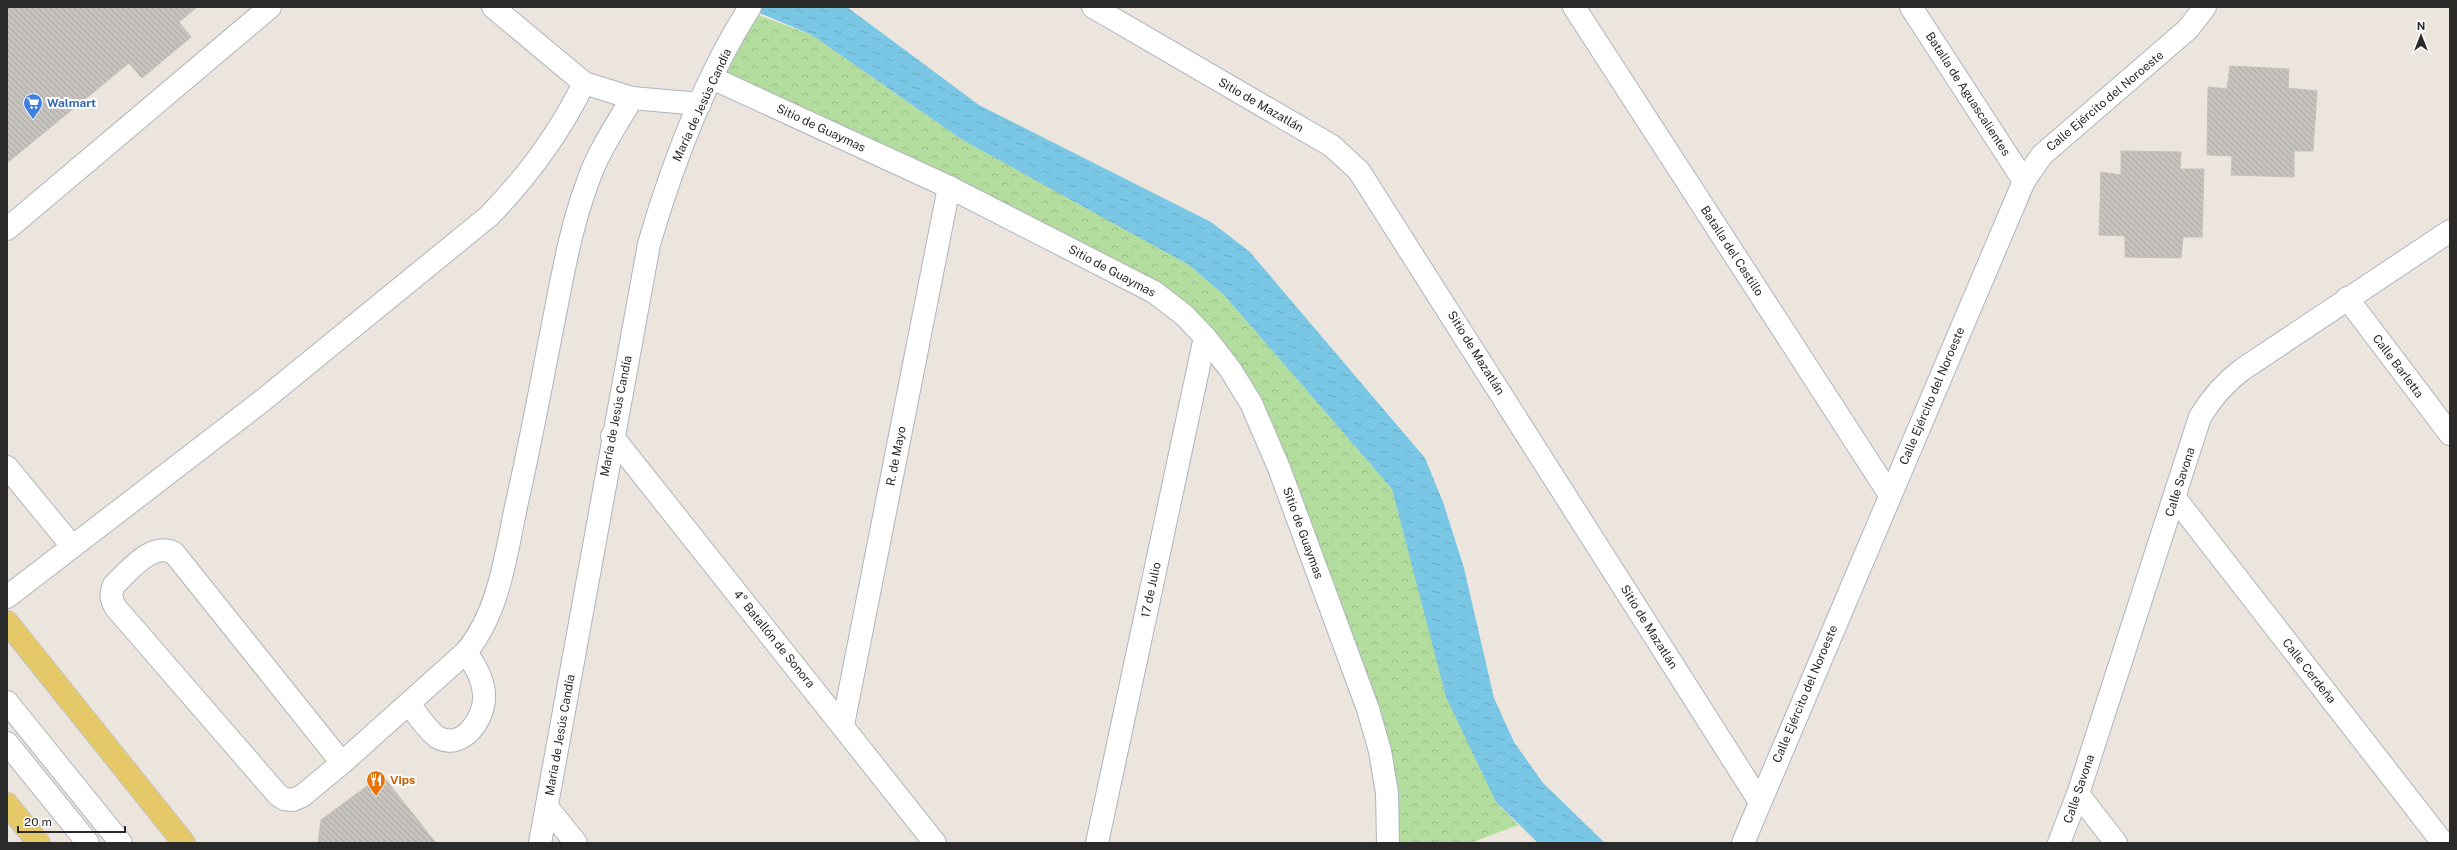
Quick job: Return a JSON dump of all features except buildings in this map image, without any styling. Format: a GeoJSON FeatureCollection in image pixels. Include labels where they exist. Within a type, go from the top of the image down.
{"type":"FeatureCollection","features":[{"type":"Feature","properties":{"kind":"main road"},"geometry":{"type":"LineString","coordinates":[[7,622],[184,843]]}},
{"type":"Feature","properties":{"kind":"main road"},"geometry":{"type":"LineString","coordinates":[[7,804],[39,843]]}},
{"type":"Feature","properties":{"kind":"street"},"geometry":{"type":"LineString","coordinates":[[7,229],[270,7]]}},
{"type":"Feature","properties":{"kind":"street"},"geometry":{"type":"LineString","coordinates":[[493,7],[584,84],[632,98],[663,102],[700,104]]}},
{"type":"Feature","properties":{"kind":"street","name":"Sitio de Mazatlán"},"geometry":{"type":"LineString","coordinates":[[1093,7],[1332,146],[1359,171],[1760,802]]}},
{"type":"Feature","properties":{"kind":"street","name":"Batalla del Castillo"},"geometry":{"type":"LineString","coordinates":[[1574,7],[1890,494]]}},
{"type":"Feature","properties":{"kind":"street","name":"Batalla de Aguascalientes"},"geometry":{"type":"LineString","coordinates":[[1911,7],[2024,181]]}},
{"type":"Feature","properties":{"kind":"street","name":"Calle Ejército del Noroeste"},"geometry":{"type":"LineString","coordinates":[[1743,843],[2024,181],[2042,155],[2188,29],[2205,7]]}},
{"type":"Feature","properties":{"kind":"street","name":"María de Jesús Candía"},"geometry":{"type":"LineString","coordinates":[[540,843],[612,436],[649,244],[678,155],[712,78],[749,9]]}},
{"type":"Feature","properties":{"kind":"street","name":"Sitio de Guaymas"},"geometry":{"type":"LineString","coordinates":[[712,78],[949,187],[1154,292],[1184,315],[1205,337],[1230,369],[1251,403],[1279,468],[1368,709],[1380,751],[1387,794],[1388,843]]}},
{"type":"Feature","properties":{"kind":"street"},"geometry":{"type":"LineString","coordinates":[[7,597],[262,401],[489,216],[519,185],[549,145],[584,84]]}},
{"type":"Feature","properties":{"kind":"street"},"geometry":{"type":"LineString","coordinates":[[342,763],[174,553],[161,549],[151,553],[114,585],[111,591],[112,601],[116,608],[278,795],[284,799],[293,800],[302,796],[342,763],[466,652],[480,634],[490,611],[502,571],[526,466],[561,284],[578,209],[602,150],[632,98]]}},
{"type":"Feature","properties":{"kind":"street","name":"R. de Mayo"},"geometry":{"type":"LineString","coordinates":[[844,725],[949,187]]}},
{"type":"Feature","properties":{"kind":"street","name":"Calle Savona"},"geometry":{"type":"LineString","coordinates":[[2059,843],[2078,794],[2200,417],[2216,393],[2242,369],[2347,298],[2450,232]]}},
{"type":"Feature","properties":{"kind":"street","name":"Calle Barletta"},"geometry":{"type":"LineString","coordinates":[[2347,298],[2450,434]]}},
{"type":"Feature","properties":{"kind":"street","name":"17 de Julio"},"geometry":{"type":"LineString","coordinates":[[1097,843],[1205,337]]}},
{"type":"Feature","properties":{"kind":"street","name":"4° Batallón de Sonora"},"geometry":{"type":"LineString","coordinates":[[612,436],[844,725],[935,843]]}},
{"type":"Feature","properties":{"kind":"street"},"geometry":{"type":"LineString","coordinates":[[7,467],[72,546]]}},
{"type":"Feature","properties":{"kind":"street","name":"Calle Cerdeña"},"geometry":{"type":"LineString","coordinates":[[2175,498],[2443,843]]}},
{"type":"Feature","properties":{"kind":"street"},"geometry":{"type":"LineString","coordinates":[[409,704],[436,736],[448,741],[460,740],[478,721],[485,694],[482,678],[466,652]]}},
{"type":"Feature","properties":{"kind":"street"},"geometry":{"type":"LineString","coordinates":[[7,702],[121,843]]}},
{"type":"Feature","properties":{"kind":"street"},"geometry":{"type":"LineString","coordinates":[[7,743],[88,843]]}},
{"type":"Feature","properties":{"kind":"street"},"geometry":{"type":"LineString","coordinates":[[2078,794],[2116,843]]}},
{"type":"Feature","properties":{"kind":"street"},"geometry":{"type":"LineString","coordinates":[[547,806],[576,843]]}},
{"type":"Feature","properties":{"kind":"green space"},"geometry":{"type":"Polygon","coordinates":[[[747,11],[812,35],[961,139],[1189,265],[1224,295],[1392,489],[1496,802],[1518,825],[1470,843],[1388,843],[1380,751],[1251,403],[1184,315],[712,78],[747,11]]]}},
{"type":"Feature","properties":{"kind":"water"},"geometry":{"type":"Polygon","coordinates":[[[745,7],[847,7],[979,105],[1211,222],[1249,251],[1425,458],[1443,502],[1464,568],[1494,698],[1514,742],[1543,783],[1605,843],[1538,843],[1496,802],[1446,697],[1392,489],[1224,295],[1189,265],[961,139],[812,35],[745,7]]]}},
{"type":"Feature","properties":{"kind":"place","name":"Walmart"},"geometry":{"type":"Point","coordinates":[33,120]}},
{"type":"Feature","properties":{"kind":"place","name":"Vips"},"geometry":{"type":"Point","coordinates":[376,797]}}]}
